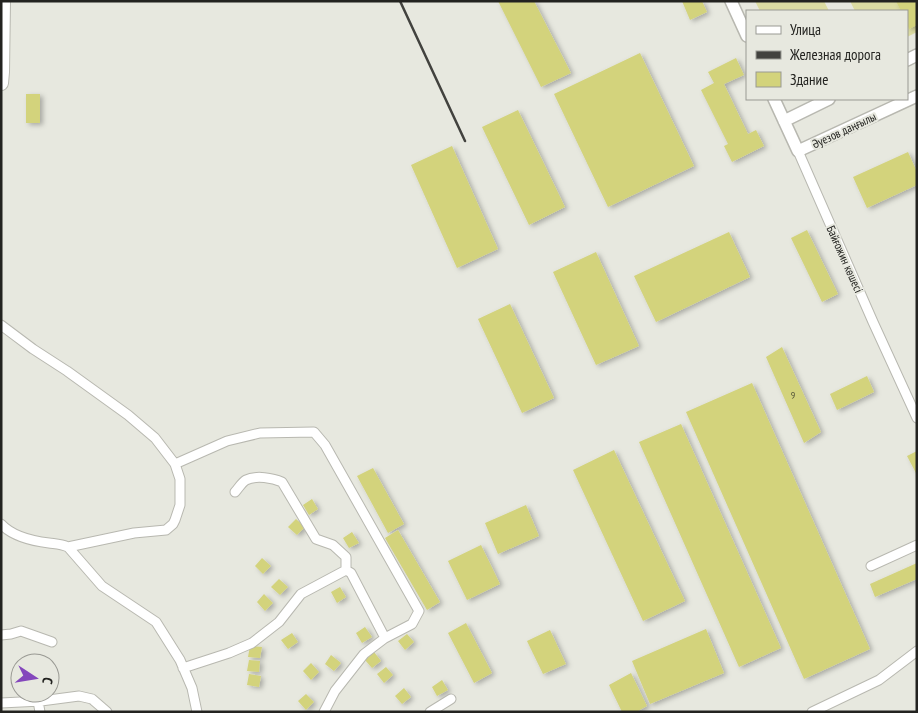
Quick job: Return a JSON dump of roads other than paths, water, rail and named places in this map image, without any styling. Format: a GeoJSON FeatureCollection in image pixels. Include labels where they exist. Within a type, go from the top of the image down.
{"type":"FeatureCollection","features":[{"type":"Feature","properties":{"kind":"highway"},"geometry":{"type":"LineString","coordinates":[[1,83],[2,1]]}},
{"type":"Feature","properties":{"kind":"main road"},"geometry":{"type":"LineString","coordinates":[[731,1],[746,34]]}},
{"type":"Feature","properties":{"kind":"main road","name":"Әуезов даңғылы"},"geometry":{"type":"LineString","coordinates":[[798,151],[917,96]]}},
{"type":"Feature","properties":{"kind":"main road","name":"Байғожин көшесі"},"geometry":{"type":"LineString","coordinates":[[774,100],[798,151]]}},
{"type":"Feature","properties":{"kind":"main road"},"geometry":{"type":"LineString","coordinates":[[784,121],[827,100]]}},
{"type":"Feature","properties":{"kind":"street","name":"Байғожин көшесі"},"geometry":{"type":"LineString","coordinates":[[798,151],[917,418]]}},
{"type":"Feature","properties":{"kind":"street"},"geometry":{"type":"LineString","coordinates":[[1,325],[128,415],[155,438],[174,464],[180,479],[180,505],[173,524],[166,530],[134,533],[68,547]]}},
{"type":"Feature","properties":{"kind":"street"},"geometry":{"type":"LineString","coordinates":[[174,464],[226,441],[260,433],[314,432],[325,445],[419,611],[412,624],[385,638],[364,654],[335,691],[324,712]]}},
{"type":"Feature","properties":{"kind":"street"},"geometry":{"type":"LineString","coordinates":[[235,492],[246,480],[271,478],[282,482],[316,540],[333,545],[346,557],[346,570]]}},
{"type":"Feature","properties":{"kind":"street"},"geometry":{"type":"LineString","coordinates":[[1,524],[22,538],[62,544],[68,547],[102,586],[156,622],[180,660],[192,688],[197,712]]}},
{"type":"Feature","properties":{"kind":"street"},"geometry":{"type":"LineString","coordinates":[[871,566],[917,545]]}},
{"type":"Feature","properties":{"kind":"street"},"geometry":{"type":"LineString","coordinates":[[346,570],[351,573],[385,638]]}},
{"type":"Feature","properties":{"kind":"street"},"geometry":{"type":"LineString","coordinates":[[183,668],[229,653],[252,643],[279,622],[301,594],[346,570]]}},
{"type":"Feature","properties":{"kind":"street"},"geometry":{"type":"LineString","coordinates":[[1,635],[21,631],[52,642]]}},
{"type":"Feature","properties":{"kind":"street"},"geometry":{"type":"LineString","coordinates":[[812,712],[879,680],[917,651]]}},
{"type":"Feature","properties":{"kind":"street"},"geometry":{"type":"LineString","coordinates":[[60,698],[79,696],[92,699],[107,712]]}},
{"type":"Feature","properties":{"kind":"street"},"geometry":{"type":"LineString","coordinates":[[430,712],[451,699]]}},
{"type":"Feature","properties":{"kind":"railway"},"geometry":{"type":"LineString","coordinates":[[400,1],[465,141]]}}]}
